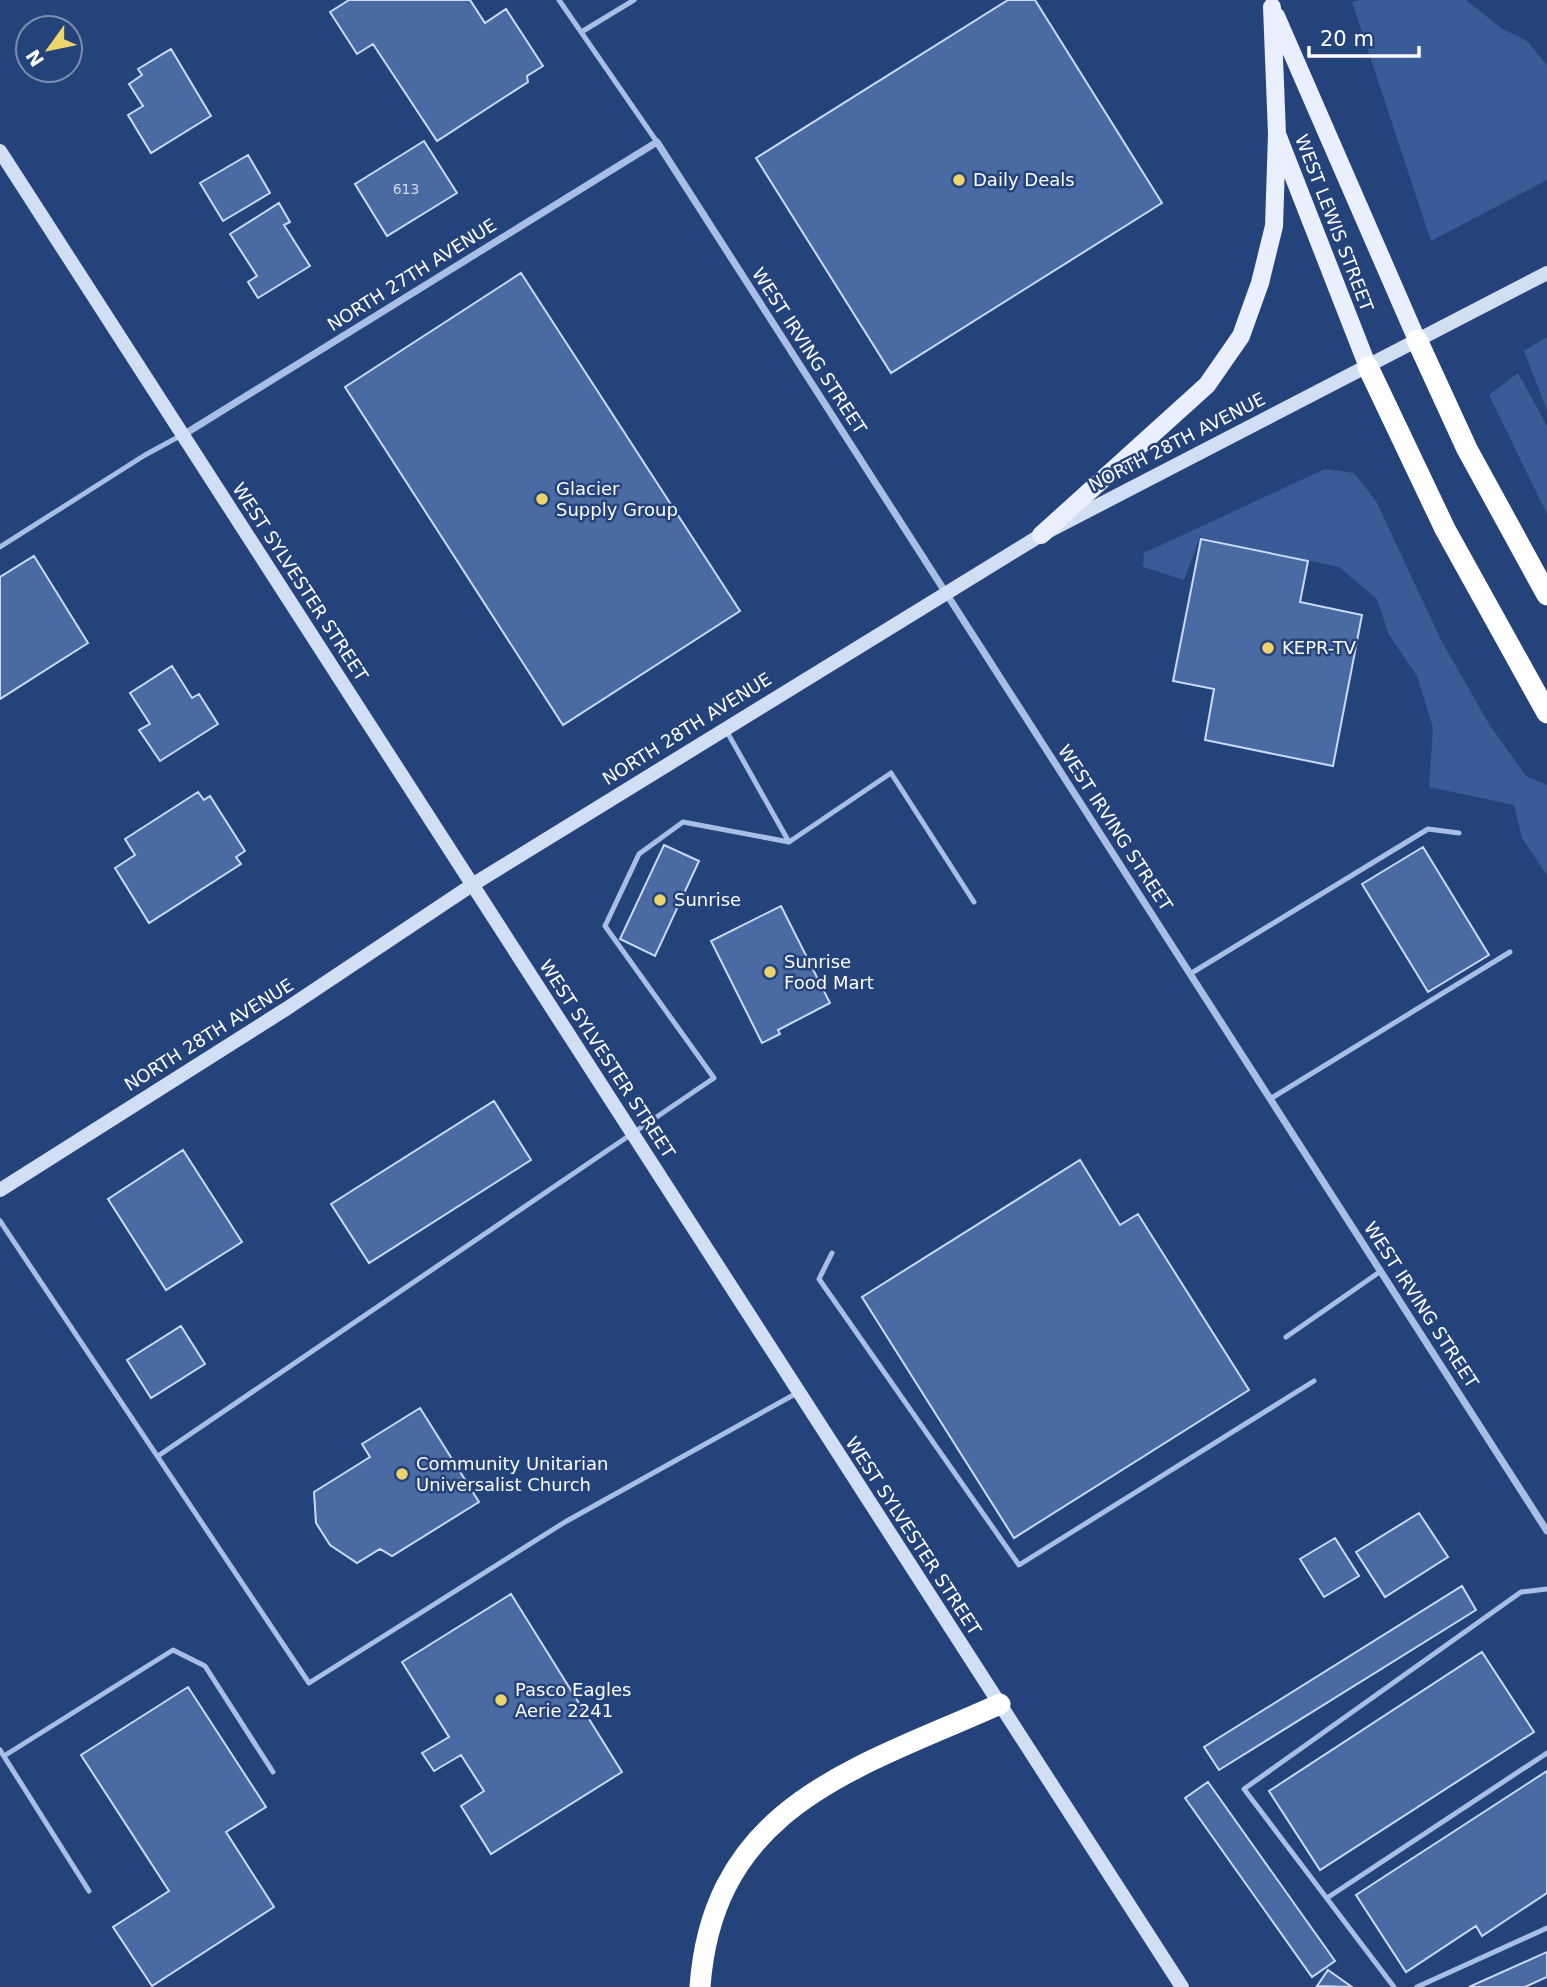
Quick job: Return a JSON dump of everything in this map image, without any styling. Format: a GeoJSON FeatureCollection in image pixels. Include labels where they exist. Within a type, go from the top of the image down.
{"type":"FeatureCollection","features":[{"type":"Feature","properties":{"kind":"highway"},"geometry":{"type":"LineString","coordinates":[[1417,340],[1467,449],[1547,595]]}},
{"type":"Feature","properties":{"kind":"highway"},"geometry":{"type":"LineString","coordinates":[[1368,367],[1445,528],[1547,713]]}},
{"type":"Feature","properties":{"kind":"highway"},"geometry":{"type":"LineString","coordinates":[[701,1987],[703,1957],[716,1907],[742,1857],[778,1818],[810,1792],[1000,1704]]}},
{"type":"Feature","properties":{"kind":"main road","name":"WEST LEWIS STREET"},"geometry":{"type":"LineString","coordinates":[[1271,3],[1277,134],[1368,367]]}},
{"type":"Feature","properties":{"kind":"main road","name":"WEST LEWIS STREET"},"geometry":{"type":"LineString","coordinates":[[1271,3],[1417,340]]}},
{"type":"Feature","properties":{"kind":"main road"},"geometry":{"type":"LineString","coordinates":[[1041,535],[1207,386],[1241,336],[1260,284],[1274,226],[1277,134]]}},
{"type":"Feature","properties":{"kind":"street","name":"NORTH 27TH AVENUE"},"geometry":{"type":"LineString","coordinates":[[183,435],[657,142]]}},
{"type":"Feature","properties":{"kind":"street","name":"WEST IRVING STREET"},"geometry":{"type":"LineString","coordinates":[[657,142],[1547,1531]]}},
{"type":"Feature","properties":{"kind":"street","name":"WEST SYLVESTER STREET"},"geometry":{"type":"LineString","coordinates":[[0,151],[797,1393],[1182,1987]]}},
{"type":"Feature","properties":{"kind":"street","name":"NORTH 28TH AVENUE"},"geometry":{"type":"LineString","coordinates":[[0,1190],[286,1009],[472,885],[1041,535],[1547,273]]}},
{"type":"Feature","properties":{"kind":"lane"},"geometry":{"type":"LineString","coordinates":[[559,0],[583,31],[657,142]]}},
{"type":"Feature","properties":{"kind":"lane"},"geometry":{"type":"LineString","coordinates":[[583,31],[634,0]]}},
{"type":"Feature","properties":{"kind":"lane"},"geometry":{"type":"LineString","coordinates":[[0,547],[134,462],[183,435]]}},
{"type":"Feature","properties":{"kind":"lane"},"geometry":{"type":"LineString","coordinates":[[725,727],[789,842]]}},
{"type":"Feature","properties":{"kind":"lane"},"geometry":{"type":"LineString","coordinates":[[158,1456],[714,1078],[605,926],[639,854],[684,822],[789,842],[891,773],[974,902]]}},
{"type":"Feature","properties":{"kind":"lane"},"geometry":{"type":"LineString","coordinates":[[1190,974],[1428,829],[1459,833]]}},
{"type":"Feature","properties":{"kind":"lane"},"geometry":{"type":"LineString","coordinates":[[1270,1099],[1510,952]]}},
{"type":"Feature","properties":{"kind":"lane"},"geometry":{"type":"LineString","coordinates":[[0,1221],[309,1683],[565,1522],[797,1393]]}},
{"type":"Feature","properties":{"kind":"lane"},"geometry":{"type":"LineString","coordinates":[[832,1253],[819,1279],[1019,1566],[1314,1381]]}},
{"type":"Feature","properties":{"kind":"lane"},"geometry":{"type":"LineString","coordinates":[[1286,1337],[1381,1271]]}},
{"type":"Feature","properties":{"kind":"lane"},"geometry":{"type":"LineString","coordinates":[[1394,1987],[1244,1789],[1521,1592],[1547,1589]]}},
{"type":"Feature","properties":{"kind":"lane"},"geometry":{"type":"LineString","coordinates":[[89,1891],[2,1753],[173,1650],[205,1667],[273,1772]]}},
{"type":"Feature","properties":{"kind":"lane"},"geometry":{"type":"LineString","coordinates":[[1327,1898],[1547,1753]]}},
{"type":"Feature","properties":{"kind":"lane"},"geometry":{"type":"LineString","coordinates":[[1417,1987],[1547,1928]]}},
{"type":"Feature","properties":{"kind":"shaded area"},"geometry":{"type":"Polygon","coordinates":[[[1466,0],[1501,28],[1527,41],[1547,65],[1547,180],[1431,241],[1352,2],[1466,0]]]}},
{"type":"Feature","properties":{"kind":"shaded area"},"geometry":{"type":"Polygon","coordinates":[[[1547,337],[1547,410],[1524,351],[1547,337]]]}},
{"type":"Feature","properties":{"kind":"shaded area"},"geometry":{"type":"Polygon","coordinates":[[[1518,373],[1547,426],[1547,514],[1489,395],[1518,373]]]}},
{"type":"Feature","properties":{"kind":"shaded area"},"geometry":{"type":"Polygon","coordinates":[[[1325,469],[1354,473],[1376,501],[1441,640],[1489,724],[1526,776],[1547,785],[1547,875],[1522,838],[1514,805],[1429,787],[1433,728],[1417,676],[1389,635],[1377,599],[1339,567],[1200,537],[1184,580],[1143,567],[1144,553],[1325,469]]]}},
{"type":"Feature","properties":{"kind":"building"},"geometry":{"type":"Polygon","coordinates":[[[349,0],[470,0],[485,23],[506,9],[543,66],[527,76],[528,82],[437,141],[373,44],[357,54],[330,12],[349,0]]]}},
{"type":"Feature","properties":{"kind":"building","name":"Daily Deals"},"geometry":{"type":"Polygon","coordinates":[[[1008,0],[1035,0],[1162,203],[891,373],[756,158],[1008,0]]]}},
{"type":"Feature","properties":{"kind":"building"},"geometry":{"type":"Polygon","coordinates":[[[171,49],[211,116],[151,153],[128,115],[143,106],[129,84],[142,75],[138,69],[171,49]]]}},
{"type":"Feature","properties":{"kind":"building"},"geometry":{"type":"Polygon","coordinates":[[[424,141],[457,193],[387,236],[355,184],[424,141]]]}},
{"type":"Feature","properties":{"kind":"building"},"geometry":{"type":"Polygon","coordinates":[[[248,155],[270,193],[223,221],[200,183],[248,155]]]}},
{"type":"Feature","properties":{"kind":"building"},"geometry":{"type":"Polygon","coordinates":[[[279,203],[290,222],[284,225],[310,266],[258,298],[248,282],[257,276],[230,234],[279,203]]]}},
{"type":"Feature","properties":{"kind":"building","name":"Glacier Supply Group"},"geometry":{"type":"Polygon","coordinates":[[[521,273],[740,611],[563,725],[345,387],[521,273]]]}},
{"type":"Feature","properties":{"kind":"building","name":"KEPR-TV"},"geometry":{"type":"Polygon","coordinates":[[[1201,539],[1308,561],[1300,602],[1362,615],[1333,766],[1205,740],[1214,689],[1173,681],[1201,539]]]}},
{"type":"Feature","properties":{"kind":"building"},"geometry":{"type":"Polygon","coordinates":[[[34,556],[88,643],[0,699],[0,577],[34,556]]]}},
{"type":"Feature","properties":{"kind":"building"},"geometry":{"type":"Polygon","coordinates":[[[172,666],[192,698],[199,694],[218,724],[160,761],[139,730],[150,724],[130,693],[172,666]]]}},
{"type":"Feature","properties":{"kind":"building"},"geometry":{"type":"Polygon","coordinates":[[[198,792],[204,800],[210,796],[245,851],[236,857],[241,864],[149,923],[115,868],[135,855],[125,839],[198,792]]]}},
{"type":"Feature","properties":{"kind":"building","name":"Sunrise"},"geometry":{"type":"Polygon","coordinates":[[[664,845],[699,861],[655,956],[620,939],[664,845]]]}},
{"type":"Feature","properties":{"kind":"building"},"geometry":{"type":"Polygon","coordinates":[[[1423,847],[1489,955],[1428,992],[1362,884],[1423,847]]]}},
{"type":"Feature","properties":{"kind":"building","name":"Sunrise Food Mart"},"geometry":{"type":"Polygon","coordinates":[[[781,906],[830,1003],[778,1030],[780,1034],[762,1043],[711,941],[781,906]]]}},
{"type":"Feature","properties":{"kind":"building"},"geometry":{"type":"Polygon","coordinates":[[[494,1101],[531,1160],[369,1263],[331,1204],[494,1101]]]}},
{"type":"Feature","properties":{"kind":"building"},"geometry":{"type":"Polygon","coordinates":[[[183,1150],[242,1242],[166,1290],[108,1199],[183,1150]]]}},
{"type":"Feature","properties":{"kind":"building"},"geometry":{"type":"Polygon","coordinates":[[[1080,1160],[1120,1225],[1138,1214],[1249,1390],[1014,1538],[862,1297],[1080,1160]]]}},
{"type":"Feature","properties":{"kind":"building"},"geometry":{"type":"Polygon","coordinates":[[[181,1326],[205,1364],[151,1398],[127,1360],[181,1326]]]}},
{"type":"Feature","properties":{"kind":"building","name":"Community Unitarian Universalist Church"},"geometry":{"type":"Polygon","coordinates":[[[420,1408],[479,1502],[392,1556],[380,1549],[357,1563],[330,1545],[316,1523],[314,1492],[370,1457],[362,1444],[420,1408]]]}},
{"type":"Feature","properties":{"kind":"building"},"geometry":{"type":"Polygon","coordinates":[[[1419,1513],[1448,1557],[1385,1597],[1356,1552],[1419,1513]]]}},
{"type":"Feature","properties":{"kind":"building"},"geometry":{"type":"Polygon","coordinates":[[[1335,1538],[1359,1576],[1324,1597],[1300,1559],[1335,1538]]]}},
{"type":"Feature","properties":{"kind":"building"},"geometry":{"type":"Polygon","coordinates":[[[1462,1586],[1476,1610],[1219,1770],[1204,1747],[1462,1586]]]}},
{"type":"Feature","properties":{"kind":"building","name":"Pasco Eagles Aerie 2241"},"geometry":{"type":"Polygon","coordinates":[[[511,1594],[622,1772],[491,1854],[461,1806],[484,1791],[461,1755],[434,1771],[422,1753],[449,1737],[402,1662],[511,1594]]]}},
{"type":"Feature","properties":{"kind":"building"},"geometry":{"type":"Polygon","coordinates":[[[1482,1652],[1534,1732],[1320,1870],[1269,1791],[1482,1652]]]}},
{"type":"Feature","properties":{"kind":"building"},"geometry":{"type":"Polygon","coordinates":[[[188,1687],[266,1807],[226,1832],[274,1907],[152,1986],[113,1927],[169,1891],[81,1755],[188,1687]]]}},
{"type":"Feature","properties":{"kind":"building"},"geometry":{"type":"Polygon","coordinates":[[[1547,1771],[1547,1893],[1482,1936],[1476,1926],[1406,1972],[1356,1895],[1547,1771]]]}},
{"type":"Feature","properties":{"kind":"building"},"geometry":{"type":"Polygon","coordinates":[[[1208,1782],[1335,1961],[1312,1977],[1185,1798],[1208,1782]]]}},
{"type":"Feature","properties":{"kind":"building"},"geometry":{"type":"Polygon","coordinates":[[[1547,1952],[1547,1977],[1525,1987],[1469,1987],[1547,1952]]]}},
{"type":"Feature","properties":{"kind":"building"},"geometry":{"type":"Polygon","coordinates":[[[1328,1970],[1352,1987],[1317,1986],[1328,1970]]]}},
{"type":"Feature","properties":{"kind":"place","name":"Daily Deals"},"geometry":{"type":"Point","coordinates":[959,180]}},
{"type":"Feature","properties":{"kind":"place","name":"Glacier Supply Group"},"geometry":{"type":"Point","coordinates":[542,499]}},
{"type":"Feature","properties":{"kind":"place","name":"KEPR-TV"},"geometry":{"type":"Point","coordinates":[1268,648]}},
{"type":"Feature","properties":{"kind":"place","name":"Sunrise"},"geometry":{"type":"Point","coordinates":[660,900]}},
{"type":"Feature","properties":{"kind":"place","name":"Sunrise Food Mart"},"geometry":{"type":"Point","coordinates":[770,972]}},
{"type":"Feature","properties":{"kind":"place","name":"Community Unitarian Universalist Church"},"geometry":{"type":"Point","coordinates":[402,1474]}},
{"type":"Feature","properties":{"kind":"place","name":"Pasco Eagles Aerie 2241"},"geometry":{"type":"Point","coordinates":[501,1700]}}]}
